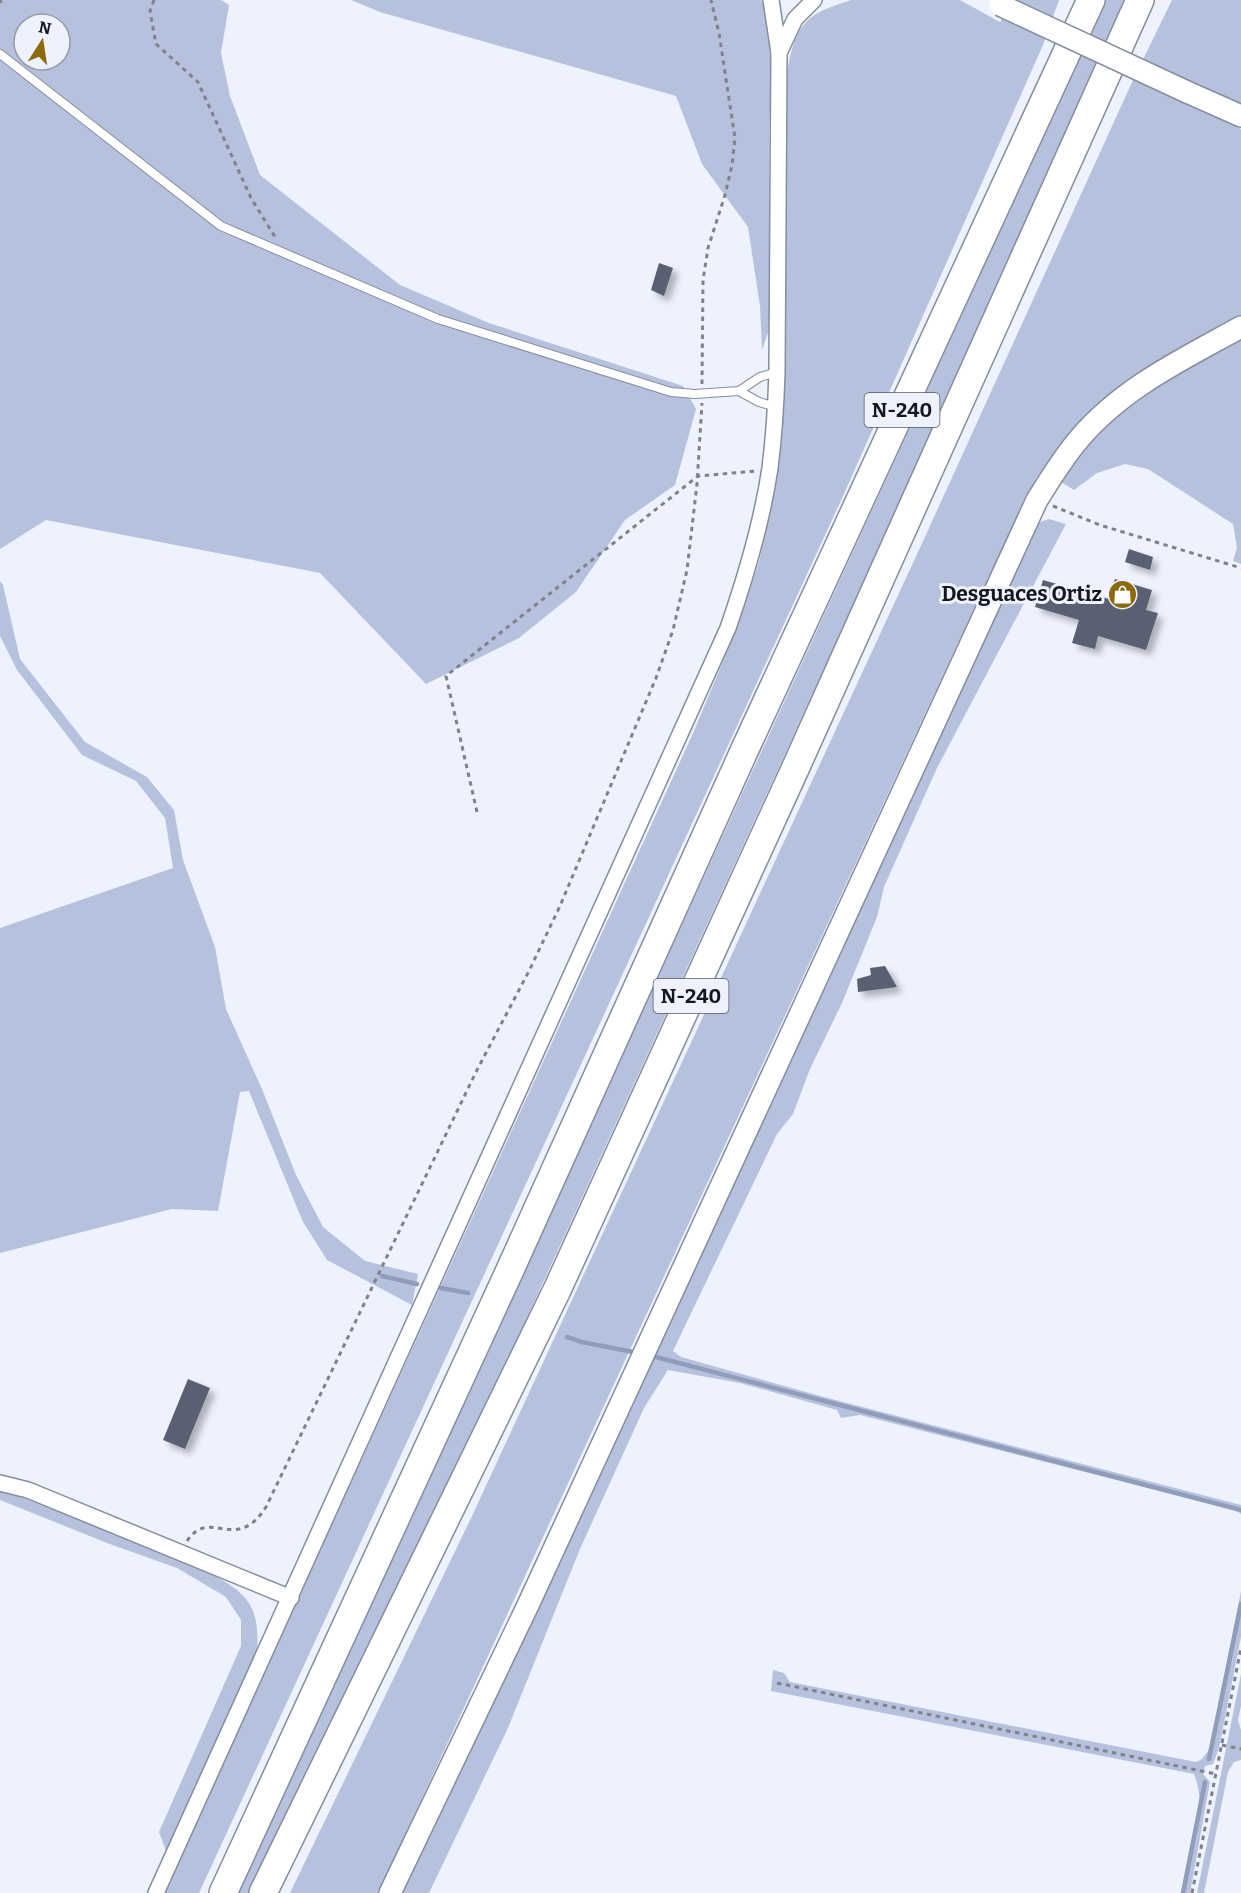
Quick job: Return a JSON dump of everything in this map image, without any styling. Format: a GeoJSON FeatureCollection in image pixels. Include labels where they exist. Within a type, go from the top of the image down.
{"type":"FeatureCollection","features":[{"type":"Feature","properties":{"kind":"highway"},"geometry":{"type":"LineString","coordinates":[[1007,183],[1071,0]]}},
{"type":"Feature","properties":{"kind":"highway","name":"N-240"},"geometry":{"type":"LineString","coordinates":[[223,1893],[515,1259],[740,760],[1091,0]]}},
{"type":"Feature","properties":{"kind":"highway","name":"N-240"},"geometry":{"type":"LineString","coordinates":[[263,1893],[557,1290],[795,769],[1140,0]]}},
{"type":"Feature","properties":{"kind":"highway"},"geometry":{"type":"LineString","coordinates":[[1101,91],[1155,0]]}},
{"type":"Feature","properties":{"kind":"street"},"geometry":{"type":"LineString","coordinates":[[156,1893],[728,628],[747,573],[770,470],[776,407],[779,53],[771,0]]}},
{"type":"Feature","properties":{"kind":"street"},"geometry":{"type":"LineString","coordinates":[[779,53],[795,19],[814,0]]}},
{"type":"Feature","properties":{"kind":"street"},"geometry":{"type":"LineString","coordinates":[[995,3],[1241,116]]}},
{"type":"Feature","properties":{"kind":"street"},"geometry":{"type":"LineString","coordinates":[[390,1893],[529,1603],[1038,500],[1079,438],[1118,401],[1162,369],[1241,327]]}},
{"type":"Feature","properties":{"kind":"street"},"geometry":{"type":"LineString","coordinates":[[0,1483],[28,1490],[291,1598]]}},
{"type":"Feature","properties":{"kind":"lane"},"geometry":{"type":"LineString","coordinates":[[0,54],[221,226],[438,319],[671,392],[740,391],[760,377],[777,372]]}},
{"type":"Feature","properties":{"kind":"lane"},"geometry":{"type":"LineString","coordinates":[[740,391],[759,402],[776,407]]}},
{"type":"Feature","properties":{"kind":"path"},"geometry":{"type":"LineString","coordinates":[[154,0],[150,11],[156,44],[198,81],[252,198],[285,254]]}},
{"type":"Feature","properties":{"kind":"path"},"geometry":{"type":"LineString","coordinates":[[180,1553],[188,1538],[197,1529],[209,1526],[230,1530],[246,1528],[254,1523],[266,1506],[477,1070],[530,971],[589,838],[656,678],[673,630],[687,570],[698,476],[702,421],[703,280],[708,248],[730,175],[735,138],[719,33],[711,0]]}},
{"type":"Feature","properties":{"kind":"path"},"geometry":{"type":"LineString","coordinates":[[477,812],[446,676],[698,476],[770,470]]}},
{"type":"Feature","properties":{"kind":"path"},"geometry":{"type":"LineString","coordinates":[[1038,500],[1100,525],[1241,568]]}},
{"type":"Feature","properties":{"kind":"path"},"geometry":{"type":"LineString","coordinates":[[1192,1893],[1241,1648]]}},
{"type":"Feature","properties":{"kind":"path"},"geometry":{"type":"LineString","coordinates":[[777,1683],[1216,1774]]}},
{"type":"Feature","properties":{"kind":"path"},"geometry":{"type":"LineString","coordinates":[[1222,1745],[1241,1749]]}},
{"type":"Feature","properties":{"kind":"shaded area"},"geometry":{"type":"Polygon","coordinates":[[[0,0],[221,0],[229,5],[221,53],[230,96],[260,175],[400,285],[489,323],[683,386],[696,409],[675,485],[625,520],[576,592],[519,638],[426,684],[320,573],[46,520],[0,549],[0,0]]]}},
{"type":"Feature","properties":{"kind":"shaded area"},"geometry":{"type":"Polygon","coordinates":[[[351,0],[761,0],[768,12],[773,60],[769,127],[769,330],[762,350],[760,306],[748,227],[702,164],[676,96],[380,12],[351,0]]]}},
{"type":"Feature","properties":{"kind":"shaded area"},"geometry":{"type":"Polygon","coordinates":[[[851,0],[960,0],[1000,22],[1011,0],[1059,0],[1043,45],[844,494],[199,1893],[164,1893],[694,731],[731,642],[759,562],[775,484],[783,418],[786,80],[789,62],[797,35],[808,20],[824,10],[851,0]]]}},
{"type":"Feature","properties":{"kind":"shaded area"},"geometry":{"type":"Polygon","coordinates":[[[1106,0],[1130,0],[450,1486],[254,1893],[238,1893],[1106,0]]]}},
{"type":"Feature","properties":{"kind":"shaded area"},"geometry":{"type":"Polygon","coordinates":[[[1172,0],[1241,0],[1241,104],[1188,80],[1179,100],[1241,129],[1241,317],[1128,379],[1071,431],[1037,477],[378,1893],[290,1893],[472,1516],[924,539],[1133,80],[1172,0]]]}},
{"type":"Feature","properties":{"kind":"shaded area"},"geometry":{"type":"Polygon","coordinates":[[[1241,337],[1241,564],[1233,561],[1237,548],[1233,524],[1148,469],[1125,464],[1097,473],[1074,490],[1061,482],[1102,428],[1152,391],[1241,337]]]}},
{"type":"Feature","properties":{"kind":"shaded area"},"geometry":{"type":"Polygon","coordinates":[[[1049,519],[1066,524],[937,768],[884,887],[877,917],[842,1003],[810,1069],[793,1114],[777,1134],[673,1351],[681,1357],[824,1397],[1241,1505],[1241,1514],[1235,1510],[860,1415],[841,1418],[837,1410],[740,1383],[668,1370],[644,1408],[580,1549],[508,1728],[429,1893],[402,1893],[488,1712],[1037,523],[1049,519]]]}},
{"type":"Feature","properties":{"kind":"shaded area"},"geometry":{"type":"Polygon","coordinates":[[[0,581],[3,585],[20,659],[85,742],[147,777],[174,810],[183,860],[215,947],[226,1009],[262,1089],[296,1175],[323,1227],[365,1261],[418,1274],[412,1305],[327,1260],[303,1222],[249,1091],[240,1092],[218,1211],[172,1209],[0,1253],[0,928],[173,868],[165,818],[136,781],[82,755],[17,670],[0,636],[0,581]]]}},
{"type":"Feature","properties":{"kind":"shaded area"},"geometry":{"type":"Polygon","coordinates":[[[0,1491],[16,1495],[204,1569],[240,1592],[252,1609],[256,1620],[257,1651],[166,1851],[159,1832],[241,1646],[241,1620],[226,1597],[177,1568],[0,1500],[0,1491]]]}},
{"type":"Feature","properties":{"kind":"shaded area"},"geometry":{"type":"Polygon","coordinates":[[[1241,1591],[1241,1637],[1219,1748],[1213,1764],[1205,1766],[1203,1774],[1210,1782],[1190,1893],[1183,1893],[1199,1818],[1200,1803],[1194,1774],[771,1691],[773,1670],[784,1673],[790,1682],[1196,1762],[1202,1759],[1210,1748],[1241,1591]]]}},
{"type":"Feature","properties":{"kind":"shaded area"},"geometry":{"type":"Polygon","coordinates":[[[1241,1674],[1241,1706],[1238,1720],[1241,1730],[1241,1760],[1234,1762],[1228,1772],[1204,1893],[1197,1893],[1241,1674]]]}},
{"type":"Feature","properties":{"kind":"building"},"geometry":{"type":"Polygon","coordinates":[[[659,263],[673,268],[664,296],[651,290],[659,263]]]}},
{"type":"Feature","properties":{"kind":"building"},"geometry":{"type":"Polygon","coordinates":[[[1129,549],[1153,557],[1150,570],[1125,562],[1129,549]]]}},
{"type":"Feature","properties":{"kind":"building"},"geometry":{"type":"Polygon","coordinates":[[[1115,579],[1152,590],[1146,610],[1158,613],[1146,650],[1098,636],[1095,649],[1072,643],[1079,620],[1035,607],[1043,580],[1109,599],[1115,579]]]}},
{"type":"Feature","properties":{"kind":"building"},"geometry":{"type":"Polygon","coordinates":[[[885,966],[897,987],[858,992],[857,979],[871,975],[870,968],[885,966]]]}},
{"type":"Feature","properties":{"kind":"building"},"geometry":{"type":"Polygon","coordinates":[[[188,1379],[210,1388],[185,1449],[163,1440],[188,1379]]]}},
{"type":"Feature","properties":{"kind":"waterway"},"geometry":{"type":"LineString","coordinates":[[382,1276],[417,1284]]}},
{"type":"Feature","properties":{"kind":"waterway"},"geometry":{"type":"LineString","coordinates":[[441,1288],[468,1293]]}},
{"type":"Feature","properties":{"kind":"waterway"},"geometry":{"type":"LineString","coordinates":[[567,1337],[633,1352]]}},
{"type":"Feature","properties":{"kind":"waterway"},"geometry":{"type":"LineString","coordinates":[[656,1357],[1241,1510]]}},
{"type":"Feature","properties":{"kind":"waterway"},"geometry":{"type":"LineString","coordinates":[[1209,1759],[1241,1604]]}},
{"type":"Feature","properties":{"kind":"waterway"},"geometry":{"type":"LineString","coordinates":[[1183,1893],[1205,1782]]}},
{"type":"Feature","properties":{"kind":"place","name":"Desguaces Ortiz"},"geometry":{"type":"Point","coordinates":[1123,594]}}]}
